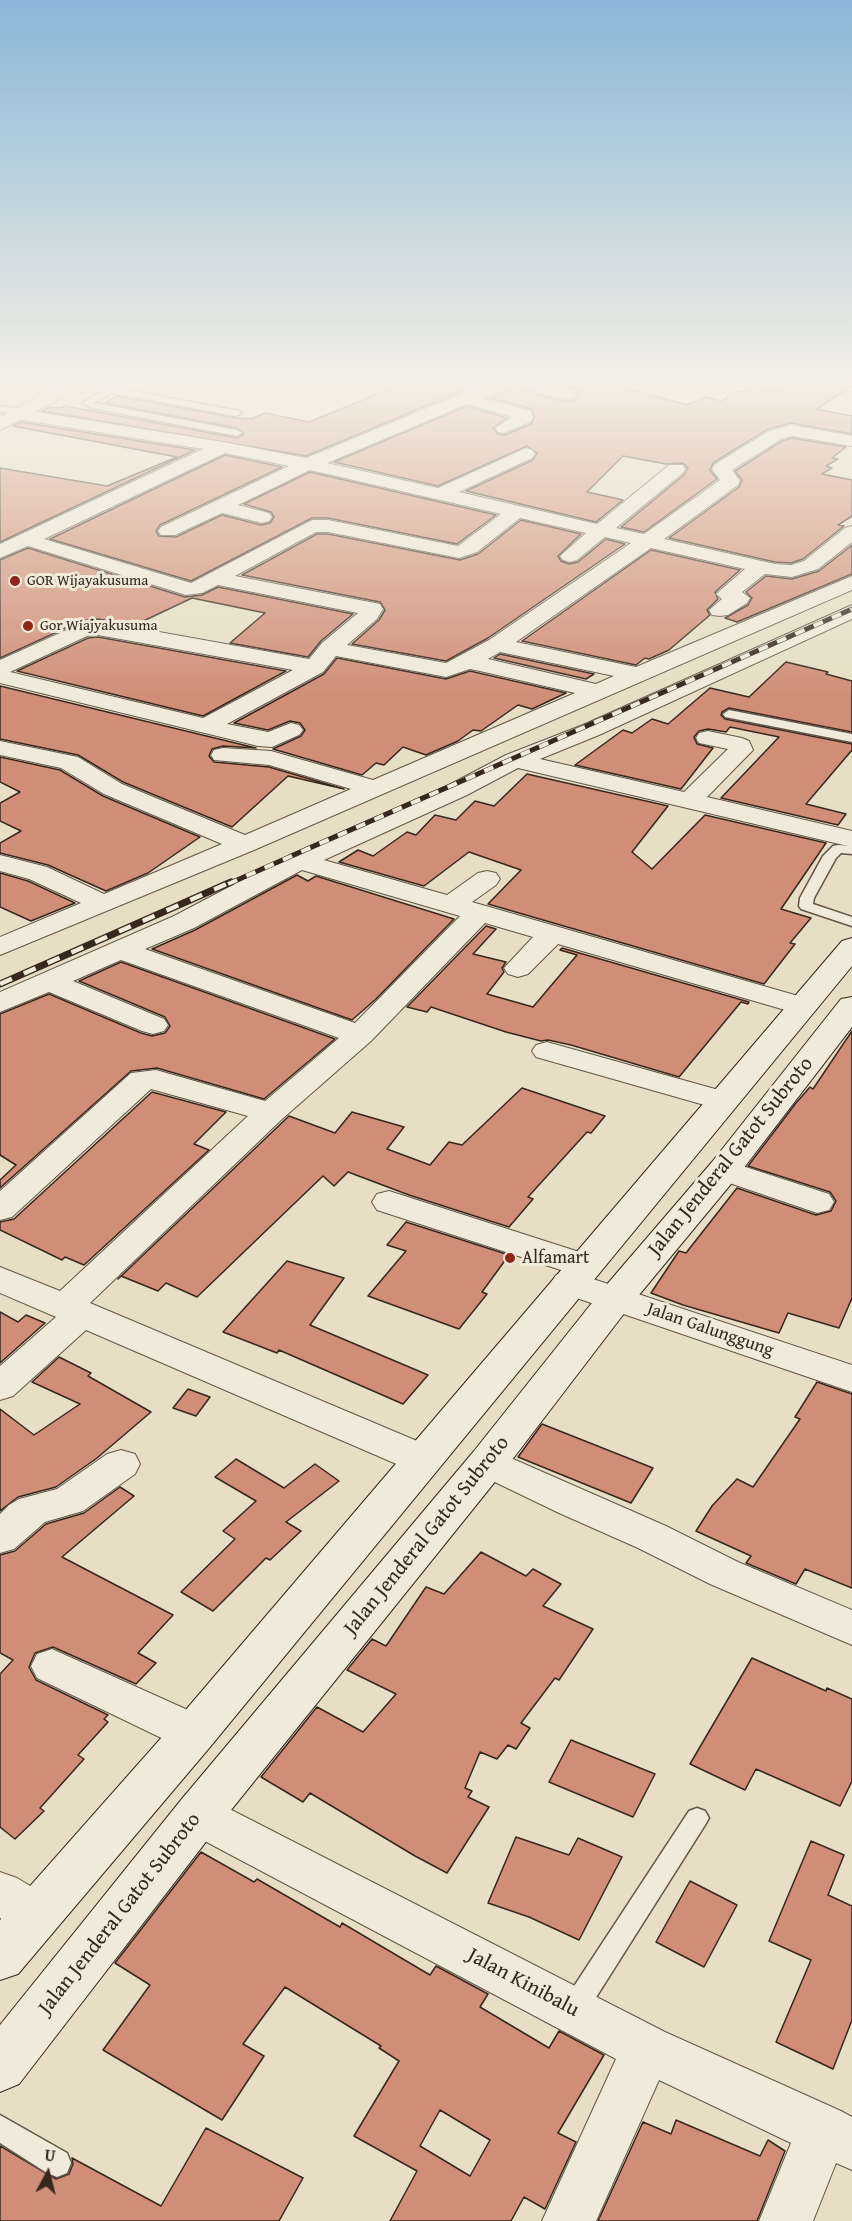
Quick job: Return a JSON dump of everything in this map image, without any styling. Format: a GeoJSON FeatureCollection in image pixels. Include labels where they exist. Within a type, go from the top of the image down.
{"type":"FeatureCollection","features":[{"type":"Feature","properties":{"kind":"main road"},"geometry":{"type":"LineString","coordinates":[[0,1957],[18,1904],[194,1733],[852,946]]}},
{"type":"Feature","properties":{"kind":"main road","name":"Jalan Jenderal Gatot Subroto"},"geometry":{"type":"LineString","coordinates":[[0,2066],[198,1815],[488,1462],[616,1298],[724,1170],[852,1006]]}},
{"type":"Feature","properties":{"kind":"street"},"geometry":{"type":"LineString","coordinates":[[0,552],[134,490]]}},
{"type":"Feature","properties":{"kind":"street"},"geometry":{"type":"LineString","coordinates":[[168,531],[254,490]]}},
{"type":"Feature","properties":{"kind":"street"},"geometry":{"type":"LineString","coordinates":[[421,490],[514,505],[603,530],[761,567],[792,571],[811,565],[852,531]]}},
{"type":"Feature","properties":{"kind":"street"},"geometry":{"type":"LineString","coordinates":[[440,494],[449,490]]}},
{"type":"Feature","properties":{"kind":"street"},"geometry":{"type":"LineString","coordinates":[[570,556],[651,490]]}},
{"type":"Feature","properties":{"kind":"street"},"geometry":{"type":"LineString","coordinates":[[330,648],[447,670],[497,645],[717,490]]}},
{"type":"Feature","properties":{"kind":"street"},"geometry":{"type":"LineString","coordinates":[[28,540],[186,589],[195,589],[312,526],[328,526],[459,552],[470,548],[514,505]]}},
{"type":"Feature","properties":{"kind":"street"},"geometry":{"type":"LineString","coordinates":[[219,506],[262,517]]}},
{"type":"Feature","properties":{"kind":"street"},"geometry":{"type":"LineString","coordinates":[[720,609],[739,598],[728,594],[761,567]]}},
{"type":"Feature","properties":{"kind":"street"},"geometry":{"type":"LineString","coordinates":[[206,726],[315,667],[330,648],[372,609],[215,578]]}},
{"type":"Feature","properties":{"kind":"street"},"geometry":{"type":"LineString","coordinates":[[0,947],[600,692],[636,674],[852,582]]}},
{"type":"Feature","properties":{"kind":"street"},"geometry":{"type":"LineString","coordinates":[[0,1003],[184,922],[299,861],[458,790],[514,760],[591,730],[852,611]]}},
{"type":"Feature","properties":{"kind":"street"},"geometry":{"type":"LineString","coordinates":[[0,668],[82,630],[98,628],[315,667]]}},
{"type":"Feature","properties":{"kind":"street"},"geometry":{"type":"LineString","coordinates":[[497,645],[636,674]]}},
{"type":"Feature","properties":{"kind":"street"},"geometry":{"type":"LineString","coordinates":[[465,662],[600,692]]}},
{"type":"Feature","properties":{"kind":"street"},"geometry":{"type":"LineString","coordinates":[[0,676],[272,740],[291,730]]}},
{"type":"Feature","properties":{"kind":"street"},"geometry":{"type":"LineString","coordinates":[[688,802],[741,750],[740,746],[733,743],[708,738]]}},
{"type":"Feature","properties":{"kind":"street"},"geometry":{"type":"LineString","coordinates":[[0,747],[69,762],[113,789],[245,844]]}},
{"type":"Feature","properties":{"kind":"street"},"geometry":{"type":"LineString","coordinates":[[222,755],[271,758],[375,788]]}},
{"type":"Feature","properties":{"kind":"street"},"geometry":{"type":"LineString","coordinates":[[514,760],[852,839]]}},
{"type":"Feature","properties":{"kind":"street"},"geometry":{"type":"LineString","coordinates":[[299,861],[802,1006]]}},
{"type":"Feature","properties":{"kind":"street"},"geometry":{"type":"LineString","coordinates":[[0,862],[38,873],[102,903]]}},
{"type":"Feature","properties":{"kind":"street"},"geometry":{"type":"LineString","coordinates":[[451,905],[487,879]]}},
{"type":"Feature","properties":{"kind":"street"},"geometry":{"type":"LineString","coordinates":[[0,1387],[73,1310],[270,1113],[360,1035],[479,913]]}},
{"type":"Feature","properties":{"kind":"street"},"geometry":{"type":"LineString","coordinates":[[518,968],[552,935]]}},
{"type":"Feature","properties":{"kind":"street"},"geometry":{"type":"LineString","coordinates":[[120,950],[210,984],[360,1035]]}},
{"type":"Feature","properties":{"kind":"street"},"geometry":{"type":"LineString","coordinates":[[50,982],[153,1026]]}},
{"type":"Feature","properties":{"kind":"street"},"geometry":{"type":"LineString","coordinates":[[547,1051],[722,1101]]}},
{"type":"Feature","properties":{"kind":"street"},"geometry":{"type":"LineString","coordinates":[[0,1209],[142,1080],[156,1079],[270,1113]]}},
{"type":"Feature","properties":{"kind":"street"},"geometry":{"type":"LineString","coordinates":[[724,1170],[817,1202]]}},
{"type":"Feature","properties":{"kind":"street","name":"Jalan Galunggung"},"geometry":{"type":"LineString","coordinates":[[389,1202],[576,1274],[616,1298],[852,1379]]}},
{"type":"Feature","properties":{"kind":"street"},"geometry":{"type":"LineString","coordinates":[[0,1279],[422,1459]]}},
{"type":"Feature","properties":{"kind":"street"},"geometry":{"type":"LineString","coordinates":[[488,1462],[573,1503],[652,1537],[724,1573],[852,1628]]}},
{"type":"Feature","properties":{"kind":"street"},"geometry":{"type":"LineString","coordinates":[[0,1538],[23,1516],[33,1510],[69,1501],[121,1464]]}},
{"type":"Feature","properties":{"kind":"street"},"geometry":{"type":"LineString","coordinates":[[52,1666],[194,1733]]}},
{"type":"Feature","properties":{"kind":"street","name":"Jalan Kinibalu"},"geometry":{"type":"LineString","coordinates":[[198,1815],[647,2049],[837,2137]]}},
{"type":"Feature","properties":{"kind":"street"},"geometry":{"type":"LineString","coordinates":[[570,2221],[647,2049]]}},
{"type":"Feature","properties":{"kind":"street"},"geometry":{"type":"LineString","coordinates":[[786,2221],[837,2137]]}},
{"type":"Feature","properties":{"kind":"lane"},"geometry":{"type":"LineString","coordinates":[[729,714],[852,738]]}},
{"type":"Feature","properties":{"kind":"lane"},"geometry":{"type":"LineString","coordinates":[[852,850],[838,849],[830,856],[807,897],[806,906],[852,922]]}},
{"type":"Feature","properties":{"kind":"lane"},"geometry":{"type":"LineString","coordinates":[[574,2009],[697,1818]]}},
{"type":"Feature","properties":{"kind":"lane"},"geometry":{"type":"LineString","coordinates":[[0,2128],[57,2163]]}},
{"type":"Feature","properties":{"kind":"building"},"geometry":{"type":"Polygon","coordinates":[[[0,490],[111,490],[0,542],[0,490]]]}},
{"type":"Feature","properties":{"kind":"building"},"geometry":{"type":"Polygon","coordinates":[[[153,490],[234,490],[160,525],[156,531],[159,536],[176,537],[222,515],[261,525],[270,523],[274,517],[271,512],[244,504],[274,490],[386,490],[496,515],[457,544],[328,518],[312,518],[191,581],[50,539],[153,490]]]}},
{"type":"Feature","properties":{"kind":"building"},"geometry":{"type":"Polygon","coordinates":[[[589,490],[587,492],[623,500],[596,522],[466,491],[589,490]]]}},
{"type":"Feature","properties":{"kind":"building"},"geometry":{"type":"Polygon","coordinates":[[[666,490],[702,490],[644,532],[621,527],[666,490]]]}},
{"type":"Feature","properties":{"kind":"building"},"geometry":{"type":"Polygon","coordinates":[[[735,490],[852,490],[852,516],[838,525],[844,526],[803,559],[791,563],[775,562],[669,538],[735,490]]]}},
{"type":"Feature","properties":{"kind":"building"},"geometry":{"type":"Polygon","coordinates":[[[521,520],[581,534],[558,556],[561,561],[569,564],[578,562],[606,539],[625,544],[488,638],[446,661],[352,644],[379,620],[385,610],[380,602],[242,575],[317,534],[328,534],[460,560],[478,554],[521,520]]]}},
{"type":"Feature","properties":{"kind":"building"},"geometry":{"type":"Polygon","coordinates":[[[852,545],[852,574],[737,622],[725,618],[748,605],[752,598],[746,592],[766,576],[792,579],[819,571],[852,545]]]}},
{"type":"Feature","properties":{"kind":"building"},"geometry":{"type":"Polygon","coordinates":[[[28,548],[185,597],[202,595],[218,587],[353,614],[321,641],[308,657],[230,643],[265,613],[192,598],[135,625],[98,619],[81,621],[0,658],[0,560],[28,548]]]}},
{"type":"Feature","properties":{"kind":"building"},"geometry":{"type":"Polygon","coordinates":[[[651,550],[740,570],[715,592],[718,599],[707,610],[710,615],[669,650],[649,659],[645,658],[636,665],[522,641],[651,550]]]}},
{"type":"Feature","properties":{"kind":"building"},"geometry":{"type":"Polygon","coordinates":[[[98,637],[286,671],[203,716],[17,671],[88,638],[98,637]]]}},
{"type":"Feature","properties":{"kind":"building"},"geometry":{"type":"Polygon","coordinates":[[[500,654],[594,674],[586,679],[494,658],[500,654]]]}},
{"type":"Feature","properties":{"kind":"building"},"geometry":{"type":"Polygon","coordinates":[[[337,658],[446,679],[470,671],[566,693],[532,709],[518,705],[481,731],[473,730],[458,741],[426,755],[403,747],[384,765],[376,763],[362,775],[273,749],[301,736],[305,730],[300,723],[290,721],[268,730],[234,723],[324,674],[337,658]]]}},
{"type":"Feature","properties":{"kind":"building"},"geometry":{"type":"Polygon","coordinates":[[[786,662],[828,672],[826,674],[852,681],[852,732],[729,708],[721,715],[725,719],[852,744],[852,750],[806,804],[846,814],[838,825],[721,798],[779,737],[730,727],[726,732],[708,729],[699,731],[694,737],[697,744],[713,748],[681,789],[575,765],[623,730],[632,733],[652,719],[668,724],[710,688],[749,697],[786,662]]]}},
{"type":"Feature","properties":{"kind":"building"},"geometry":{"type":"Polygon","coordinates":[[[0,686],[256,748],[223,746],[212,749],[209,756],[214,762],[269,767],[344,789],[288,776],[232,827],[123,782],[78,755],[0,739],[0,686]]]}},
{"type":"Feature","properties":{"kind":"building"},"geometry":{"type":"Polygon","coordinates":[[[0,757],[60,770],[103,796],[200,837],[148,873],[106,891],[48,865],[0,853],[0,843],[21,831],[0,821],[0,803],[20,792],[0,782],[0,757]]]}},
{"type":"Feature","properties":{"kind":"building"},"geometry":{"type":"Polygon","coordinates":[[[527,774],[668,806],[632,852],[652,869],[705,815],[826,843],[781,909],[811,918],[790,943],[795,944],[764,984],[488,904],[521,870],[469,852],[424,886],[339,862],[358,850],[373,856],[407,832],[416,835],[435,815],[456,820],[475,801],[494,806],[527,774]]]}},
{"type":"Feature","properties":{"kind":"building"},"geometry":{"type":"Polygon","coordinates":[[[0,873],[28,881],[75,903],[31,921],[0,907],[0,873]]]}},
{"type":"Feature","properties":{"kind":"building"},"geometry":{"type":"Polygon","coordinates":[[[297,875],[308,881],[316,876],[454,919],[376,999],[352,1020],[152,949],[195,930],[297,875]]]}},
{"type":"Feature","properties":{"kind":"building"},"geometry":{"type":"Polygon","coordinates":[[[486,926],[496,929],[473,954],[506,962],[502,968],[504,972],[487,994],[533,1007],[577,955],[560,950],[562,948],[749,1002],[748,1004],[741,1002],[679,1077],[571,1045],[548,1040],[541,1041],[506,1032],[431,1007],[427,1012],[407,1007],[486,926]]]}},
{"type":"Feature","properties":{"kind":"building"},"geometry":{"type":"Polygon","coordinates":[[[121,962],[335,1039],[264,1099],[157,1068],[131,1071],[0,1188],[0,1180],[16,1165],[0,1155],[0,1014],[49,994],[141,1033],[152,1036],[165,1033],[170,1026],[165,1017],[79,981],[121,962]]]}},
{"type":"Feature","properties":{"kind":"building"},"geometry":{"type":"Polygon","coordinates":[[[852,1031],[852,1298],[839,1328],[788,1313],[779,1333],[683,1305],[651,1293],[679,1251],[686,1253],[737,1188],[816,1215],[831,1211],[836,1201],[830,1192],[748,1166],[796,1103],[810,1087],[813,1089],[852,1031]]]}},
{"type":"Feature","properties":{"kind":"building"},"geometry":{"type":"Polygon","coordinates":[[[522,1088],[605,1116],[591,1133],[587,1132],[528,1197],[533,1199],[509,1227],[409,1195],[348,1172],[334,1186],[323,1176],[197,1297],[166,1283],[158,1291],[121,1276],[289,1116],[335,1133],[352,1112],[404,1127],[387,1149],[430,1165],[449,1142],[462,1145],[522,1088]]]}},
{"type":"Feature","properties":{"kind":"building"},"geometry":{"type":"Polygon","coordinates":[[[152,1092],[226,1112],[194,1144],[209,1150],[84,1265],[65,1257],[62,1260],[0,1230],[0,1222],[14,1219],[152,1092]]]}},
{"type":"Feature","properties":{"kind":"building"},"geometry":{"type":"Polygon","coordinates":[[[406,1222],[509,1255],[482,1292],[487,1294],[459,1329],[368,1296],[406,1251],[387,1245],[406,1222]]]}},
{"type":"Feature","properties":{"kind":"building"},"geometry":{"type":"Polygon","coordinates":[[[287,1261],[344,1278],[310,1325],[428,1375],[403,1404],[279,1350],[277,1353],[223,1332],[287,1261]]]}},
{"type":"Feature","properties":{"kind":"building"},"geometry":{"type":"Polygon","coordinates":[[[0,1312],[18,1322],[26,1315],[45,1323],[0,1363],[0,1312]]]}},
{"type":"Feature","properties":{"kind":"building"},"geometry":{"type":"Polygon","coordinates":[[[59,1357],[91,1373],[88,1376],[151,1412],[97,1458],[56,1487],[18,1497],[0,1511],[0,1409],[34,1435],[80,1404],[32,1382],[59,1357]]]}},
{"type":"Feature","properties":{"kind":"building"},"geometry":{"type":"Polygon","coordinates":[[[817,1382],[852,1394],[852,1588],[805,1569],[796,1584],[746,1563],[751,1556],[696,1531],[712,1506],[737,1479],[753,1487],[800,1419],[795,1417],[817,1382]]]}},
{"type":"Feature","properties":{"kind":"building"},"geometry":{"type":"Polygon","coordinates":[[[188,1389],[210,1397],[196,1416],[173,1408],[188,1389]]]}},
{"type":"Feature","properties":{"kind":"building"},"geometry":{"type":"Polygon","coordinates":[[[542,1424],[653,1468],[631,1503],[518,1457],[542,1424]]]}},
{"type":"Feature","properties":{"kind":"building"},"geometry":{"type":"Polygon","coordinates":[[[236,1459],[284,1488],[315,1464],[339,1481],[286,1522],[301,1531],[270,1560],[266,1558],[213,1611],[181,1592],[235,1539],[223,1531],[256,1501],[215,1477],[236,1459]]]}},
{"type":"Feature","properties":{"kind":"building"},"geometry":{"type":"Polygon","coordinates":[[[120,1487],[134,1496],[62,1557],[173,1615],[138,1653],[156,1663],[136,1684],[53,1647],[35,1653],[29,1667],[36,1680],[108,1715],[104,1719],[108,1722],[78,1755],[84,1759],[40,1808],[44,1811],[15,1839],[0,1827],[0,1674],[13,1660],[0,1653],[0,1555],[15,1551],[46,1524],[84,1513],[120,1487]]]}},
{"type":"Feature","properties":{"kind":"building"},"geometry":{"type":"Polygon","coordinates":[[[481,1552],[526,1576],[533,1569],[561,1584],[543,1606],[593,1629],[559,1680],[555,1678],[521,1723],[530,1728],[516,1749],[508,1745],[497,1759],[480,1752],[465,1788],[472,1791],[468,1797],[489,1807],[447,1873],[310,1793],[303,1802],[261,1777],[317,1707],[363,1732],[396,1694],[347,1670],[372,1639],[386,1646],[426,1587],[444,1594],[481,1552]]]}},
{"type":"Feature","properties":{"kind":"building"},"geometry":{"type":"Polygon","coordinates":[[[752,1658],[826,1691],[827,1688],[852,1699],[852,1781],[840,1806],[756,1769],[745,1790],[690,1764],[752,1658]]]}},
{"type":"Feature","properties":{"kind":"building"},"geometry":{"type":"Polygon","coordinates":[[[571,1740],[655,1774],[633,1817],[549,1782],[571,1740]]]}},
{"type":"Feature","properties":{"kind":"building"},"geometry":{"type":"Polygon","coordinates":[[[516,1837],[569,1855],[578,1838],[622,1857],[579,1940],[529,1917],[488,1903],[516,1837]]]}},
{"type":"Feature","properties":{"kind":"building"},"geometry":{"type":"Polygon","coordinates":[[[811,1841],[844,1855],[828,1895],[852,1906],[852,2020],[833,2069],[776,2042],[811,1960],[769,1941],[811,1841]]]}},
{"type":"Feature","properties":{"kind":"building"},"geometry":{"type":"Polygon","coordinates":[[[201,1852],[254,1882],[257,1879],[340,1927],[342,1923],[430,1975],[436,1966],[488,1994],[480,2007],[549,2048],[559,2031],[604,2055],[558,2133],[576,2142],[545,2209],[524,2197],[511,2221],[390,2221],[417,2171],[354,2136],[399,2061],[379,2048],[381,2046],[285,1987],[243,2044],[264,2056],[222,2120],[103,2050],[150,1985],[115,1963],[201,1852]],[[440,2110],[420,2146],[470,2176],[490,2140],[440,2110]]]}},
{"type":"Feature","properties":{"kind":"building"},"geometry":{"type":"Polygon","coordinates":[[[690,1881],[737,1905],[704,1967],[656,1942],[690,1881]]]}},
{"type":"Feature","properties":{"kind":"building"},"geometry":{"type":"Polygon","coordinates":[[[676,2120],[760,2156],[768,2140],[785,2151],[757,2221],[598,2221],[643,2122],[671,2134],[676,2120]]]}},
{"type":"Feature","properties":{"kind":"building"},"geometry":{"type":"Polygon","coordinates":[[[206,2128],[303,2178],[279,2221],[0,2221],[0,2146],[56,2179],[69,2174],[73,2164],[72,2158],[161,2206],[206,2128]]]}},
{"type":"Feature","properties":{"kind":"railway"},"geometry":{"type":"LineString","coordinates":[[228,884],[852,609]]}},
{"type":"Feature","properties":{"kind":"railway"},"geometry":{"type":"LineString","coordinates":[[0,984],[231,882]]}},
{"type":"Feature","properties":{"kind":"place","name":"GOR Wijayakusuma"},"geometry":{"type":"Point","coordinates":[15,581]}},
{"type":"Feature","properties":{"kind":"place","name":"Gor Wiajyakusuma"},"geometry":{"type":"Point","coordinates":[28,626]}},
{"type":"Feature","properties":{"kind":"place","name":"Alfamart"},"geometry":{"type":"Point","coordinates":[510,1258]}}]}
